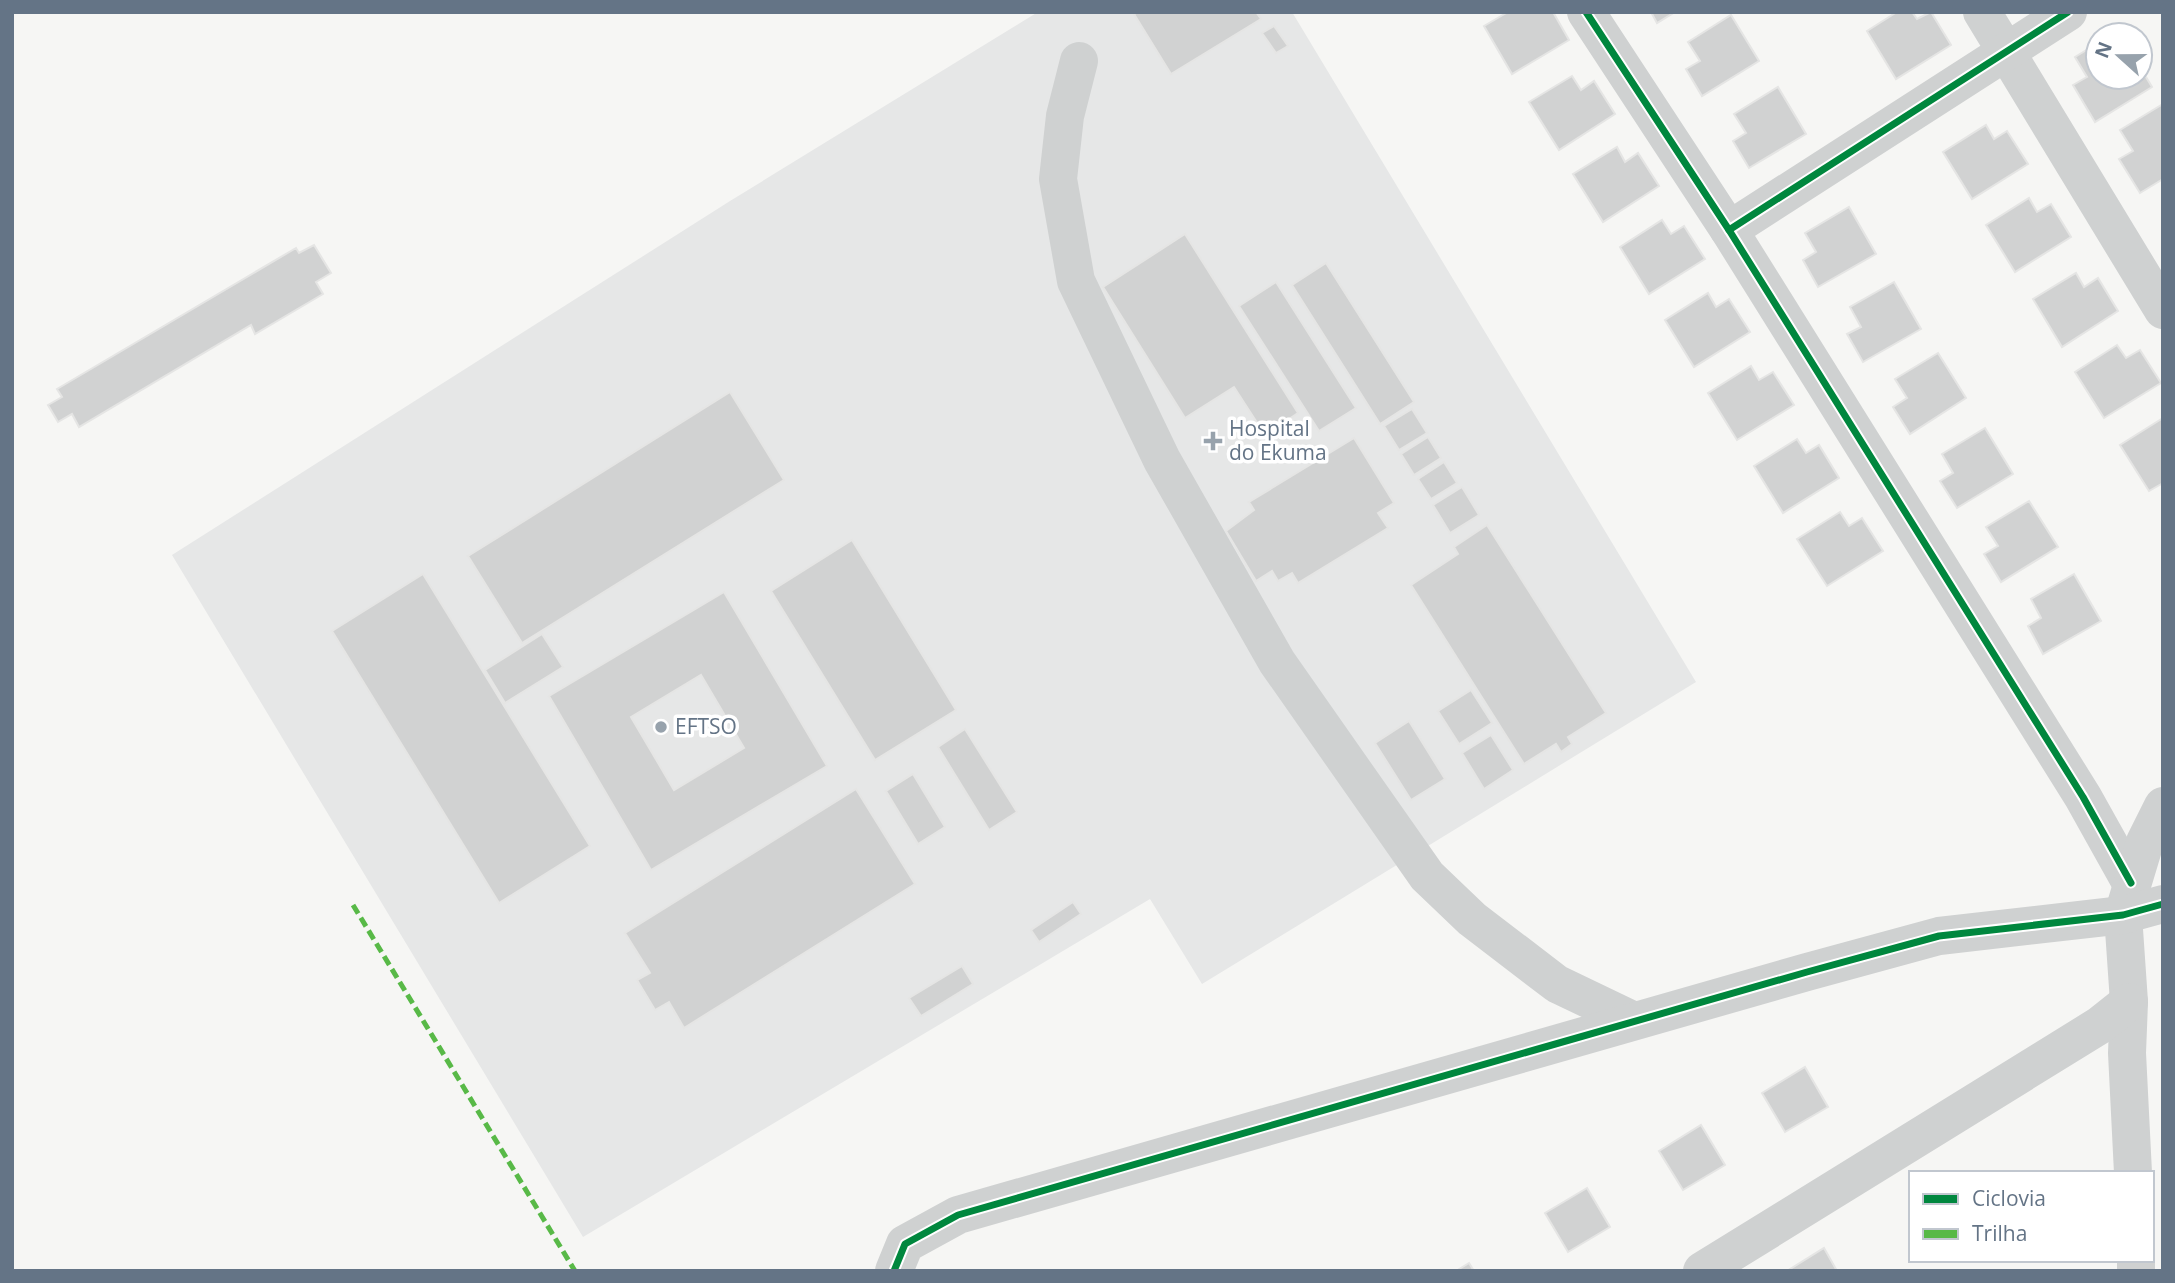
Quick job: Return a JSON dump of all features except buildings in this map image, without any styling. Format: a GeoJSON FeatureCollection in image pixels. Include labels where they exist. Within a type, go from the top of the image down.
{"type":"FeatureCollection","features":[{"type":"Feature","properties":{"kind":"street"},"geometry":{"type":"LineString","coordinates":[[1586,12],[1729,230],[2082,797],[2127,899]]}},
{"type":"Feature","properties":{"kind":"street"},"geometry":{"type":"LineString","coordinates":[[1982,12],[2163,310]]}},
{"type":"Feature","properties":{"kind":"street"},"geometry":{"type":"LineString","coordinates":[[1729,230],[2068,12]]}},
{"type":"Feature","properties":{"kind":"street"},"geometry":{"type":"LineString","coordinates":[[1079,61],[1065,116],[1058,180],[1076,281],[1162,460],[1277,662],[1427,876],[1472,919],[1557,984],[1632,1020]]}},
{"type":"Feature","properties":{"kind":"street"},"geometry":{"type":"LineString","coordinates":[[2133,1171],[2127,1053],[2127,899],[2145,842],[2163,806]]}},
{"type":"Feature","properties":{"kind":"street"},"geometry":{"type":"LineString","coordinates":[[894,1271],[905,1244],[958,1216],[1632,1020],[1939,936],[2127,899],[2163,904]]}},
{"type":"Feature","properties":{"kind":"street"},"geometry":{"type":"LineString","coordinates":[[1702,1271],[2100,1025],[2129,1002]]}},
{"type":"Feature","properties":{"kind":"shaded area"},"geometry":{"type":"Polygon","coordinates":[[[1038,12],[1292,12],[1696,682],[1202,984],[1150,899],[583,1237],[172,555],[730,201],[1038,12]]]}},
{"type":"Feature","properties":{"kind":"marked path"},"geometry":{"type":"LineString","coordinates":[[353,905],[575,1271]]}},
{"type":"Feature","properties":{"kind":"cycle path"},"geometry":{"type":"LineString","coordinates":[[1586,12],[1729,230],[2083,797],[2131,883]]}},
{"type":"Feature","properties":{"kind":"cycle path"},"geometry":{"type":"LineString","coordinates":[[1729,230],[2068,12]]}},
{"type":"Feature","properties":{"kind":"cycle path"},"geometry":{"type":"LineString","coordinates":[[894,1271],[905,1244],[958,1215],[1939,936],[2123,915],[2163,904]]}},
{"type":"Feature","properties":{"kind":"place","name":"Hospital do Ekuma"},"geometry":{"type":"Point","coordinates":[1213,441]}},
{"type":"Feature","properties":{"kind":"place","name":"EFTSO"},"geometry":{"type":"Point","coordinates":[661,727]}}]}
